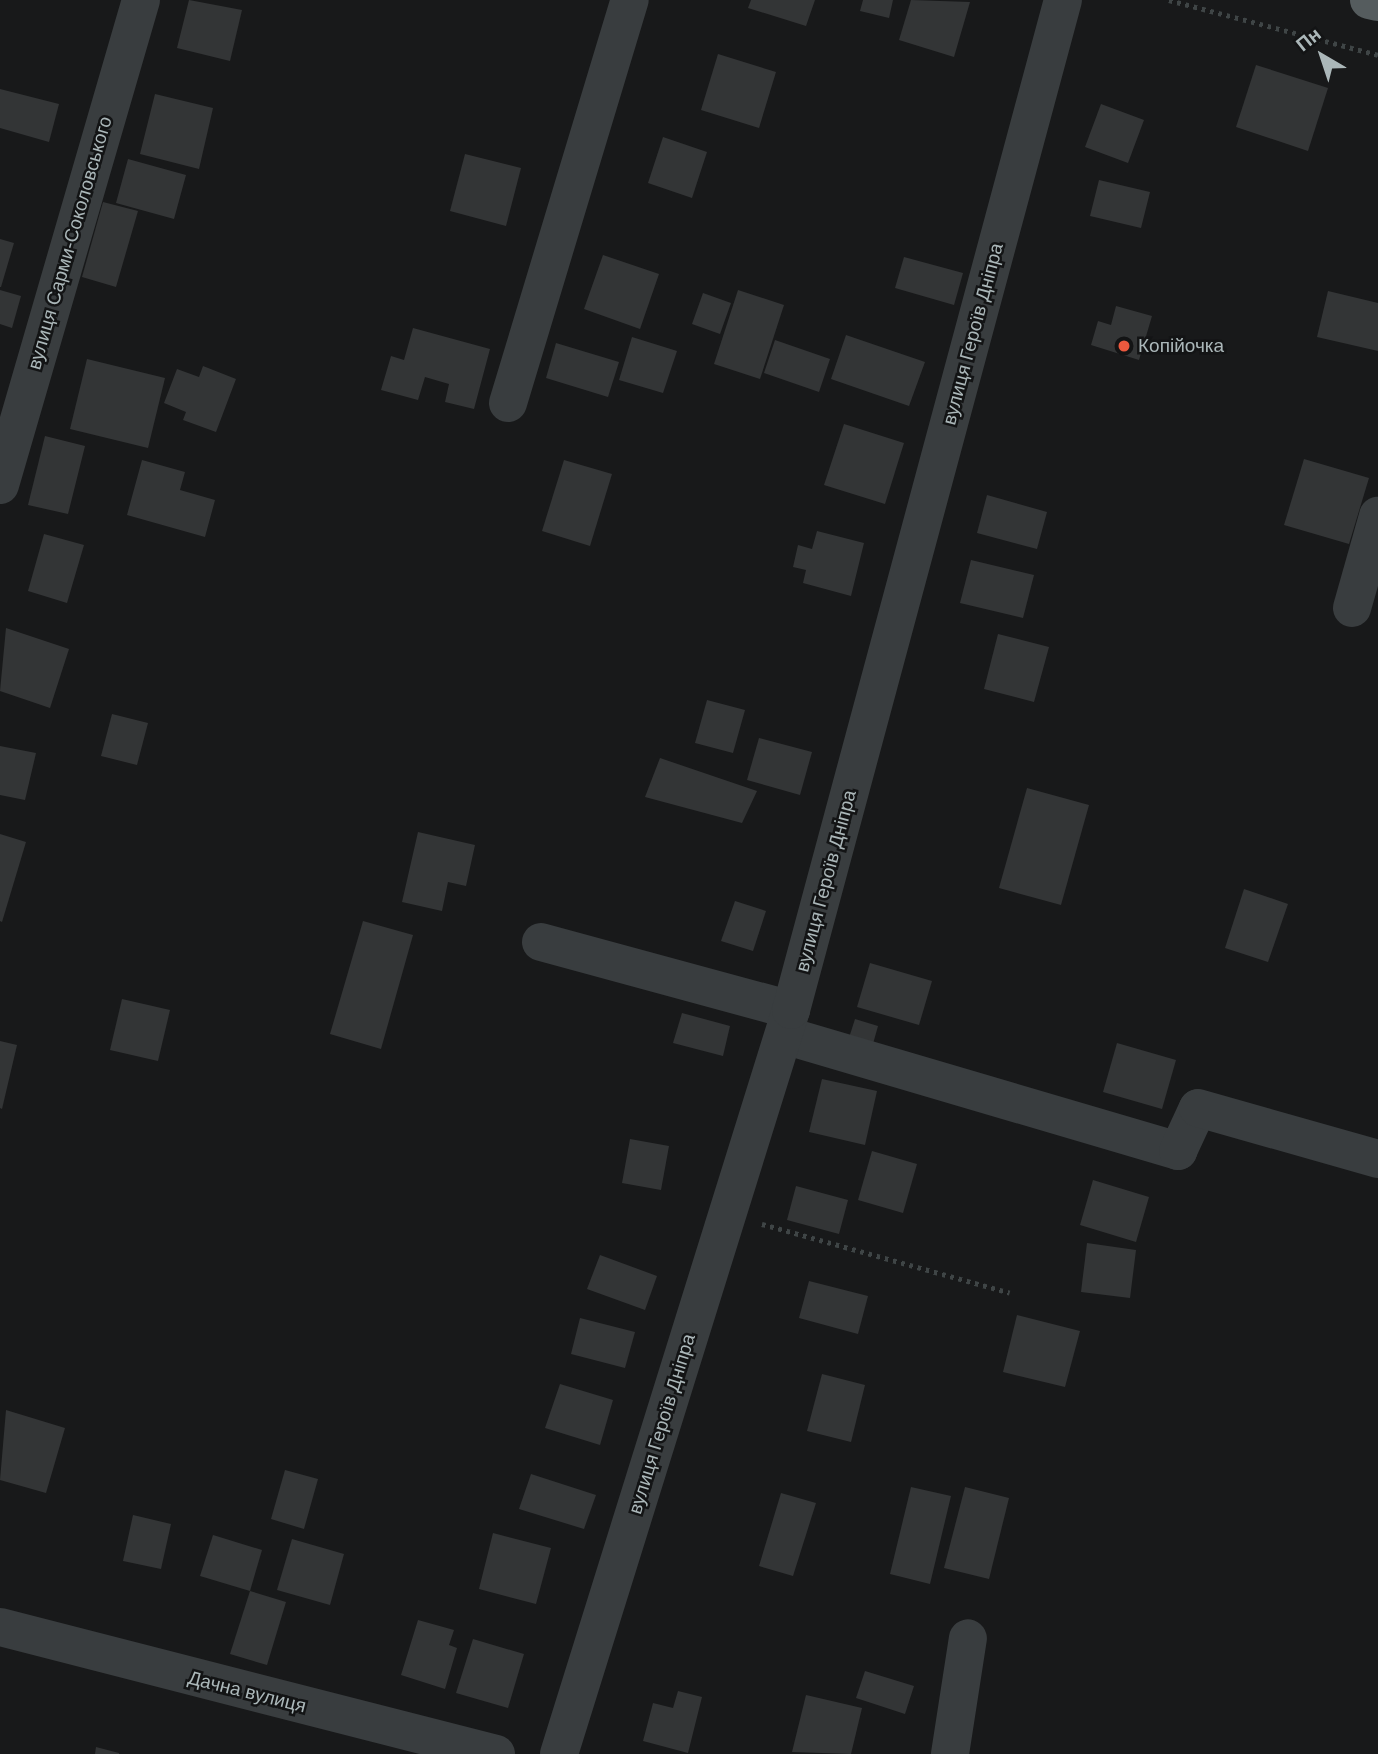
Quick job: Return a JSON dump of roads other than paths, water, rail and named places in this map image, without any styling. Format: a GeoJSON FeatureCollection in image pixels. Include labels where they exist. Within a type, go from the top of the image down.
{"type":"FeatureCollection","features":[{"type":"Feature","properties":{"kind":"main road"},"geometry":{"type":"LineString","coordinates":[[1369,0],[1378,2]]}},
{"type":"Feature","properties":{"kind":"street","name":"вулиця Сарми-Соколовського"},"geometry":{"type":"LineString","coordinates":[[0,485],[141,0]]}},
{"type":"Feature","properties":{"kind":"street"},"geometry":{"type":"LineString","coordinates":[[508,403],[630,0]]}},
{"type":"Feature","properties":{"kind":"street","name":"вулиця Героїв Дніпра"},"geometry":{"type":"LineString","coordinates":[[559,1754],[788,1023],[1063,0]]}},
{"type":"Feature","properties":{"kind":"street"},"geometry":{"type":"LineString","coordinates":[[1352,608],[1378,516]]}},
{"type":"Feature","properties":{"kind":"street"},"geometry":{"type":"LineString","coordinates":[[541,942],[1178,1151],[1198,1108],[1378,1159]]}},
{"type":"Feature","properties":{"kind":"street","name":"Дачна вулиця"},"geometry":{"type":"LineString","coordinates":[[0,1627],[496,1754]]}},
{"type":"Feature","properties":{"kind":"street"},"geometry":{"type":"LineString","coordinates":[[950,1754],[968,1638]]}},
{"type":"Feature","properties":{"kind":"place","name":"Копійочка"},"geometry":{"type":"Point","coordinates":[1124,346]}}]}
